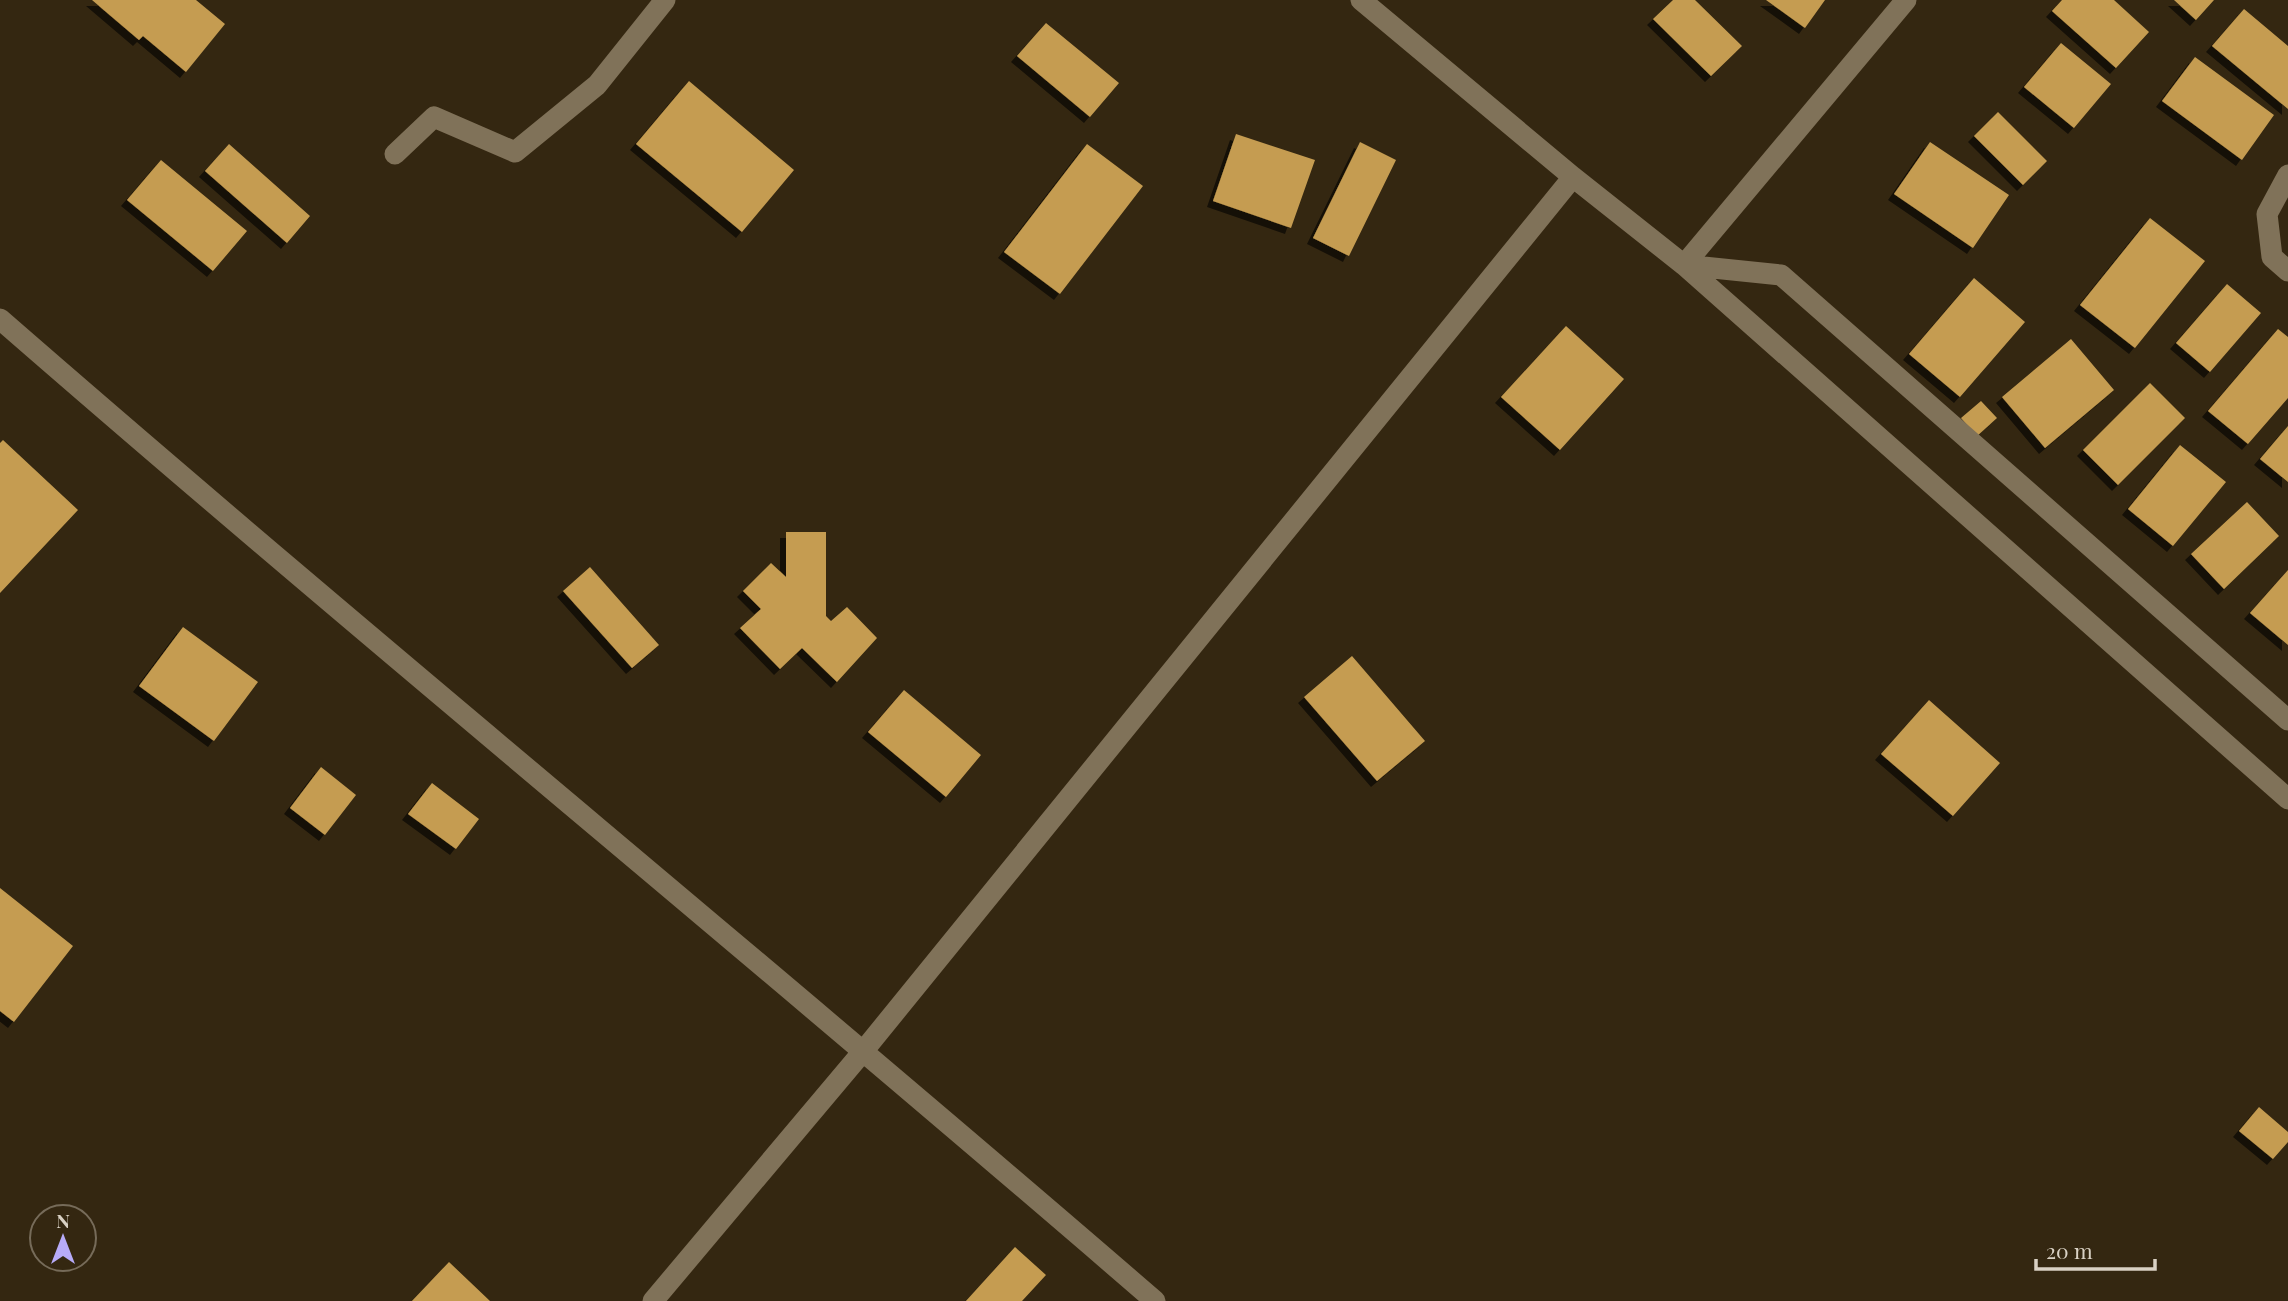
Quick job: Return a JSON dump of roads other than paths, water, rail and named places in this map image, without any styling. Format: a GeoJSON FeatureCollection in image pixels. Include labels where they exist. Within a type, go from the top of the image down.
{"type":"FeatureCollection","features":[{"type":"Feature","properties":{"kind":"street"},"geometry":{"type":"LineString","coordinates":[[395,154],[434,117],[515,152],[597,85],[665,0]]}},
{"type":"Feature","properties":{"kind":"street"},"geometry":{"type":"LineString","coordinates":[[1361,0],[1573,177],[1684,265],[2288,799]]}},
{"type":"Feature","properties":{"kind":"street"},"geometry":{"type":"LineString","coordinates":[[1684,265],[1906,0]]}},
{"type":"Feature","properties":{"kind":"street"},"geometry":{"type":"LineString","coordinates":[[2288,175],[2267,214],[2273,257],[2288,271]]}},
{"type":"Feature","properties":{"kind":"street"},"geometry":{"type":"LineString","coordinates":[[653,1301],[865,1049],[1573,177]]}},
{"type":"Feature","properties":{"kind":"street"},"geometry":{"type":"LineString","coordinates":[[1684,265],[1781,275],[2288,720]]}},
{"type":"Feature","properties":{"kind":"street"},"geometry":{"type":"LineString","coordinates":[[0,319],[214,505],[865,1049],[1156,1301]]}}]}
